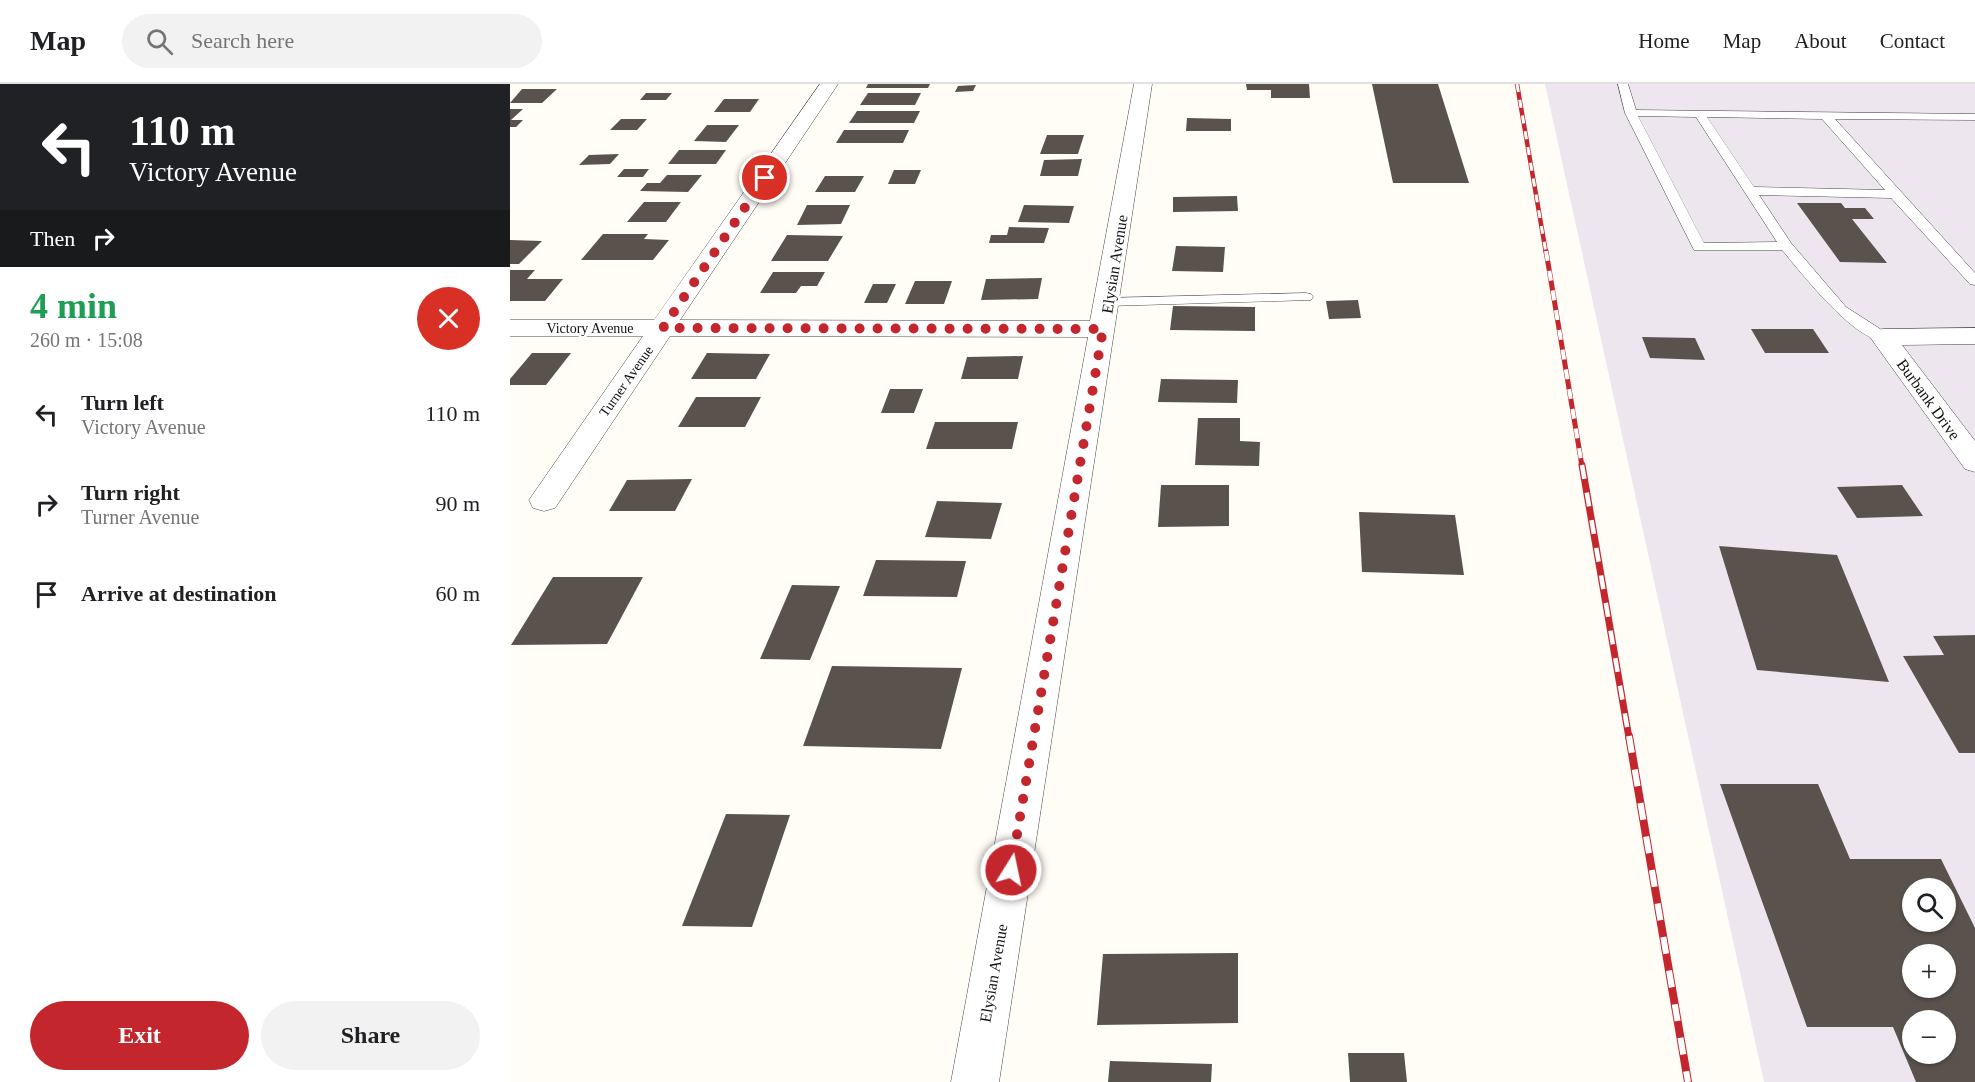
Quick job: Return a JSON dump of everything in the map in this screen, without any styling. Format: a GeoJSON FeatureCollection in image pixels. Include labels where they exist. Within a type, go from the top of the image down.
{"type":"FeatureCollection","features":[{"type":"Feature","properties":{"kind":"street","name":"Turner Avenue"},"geometry":{"type":"LineString","coordinates":[[544,500],[829,84]]}},
{"type":"Feature","properties":{"kind":"street","name":"Elysian Avenue"},"geometry":{"type":"LineString","coordinates":[[975,1082],[1143,84]]}},
{"type":"Feature","properties":{"kind":"street","name":"Victory Avenue"},"geometry":{"type":"LineString","coordinates":[[510,328],[663,328],[1105,316]]}},
{"type":"Feature","properties":{"kind":"street"},"geometry":{"type":"LineString","coordinates":[[1883,336],[1975,336]]}},
{"type":"Feature","properties":{"kind":"street","name":"Burbank Drive"},"geometry":{"type":"LineString","coordinates":[[1883,336],[1975,462]]}},
{"type":"Feature","properties":{"kind":"lane"},"geometry":{"type":"LineString","coordinates":[[1623,84],[1631,113],[1699,247],[1786,246]]}},
{"type":"Feature","properties":{"kind":"lane"},"geometry":{"type":"LineString","coordinates":[[1631,113],[1975,117]]}},
{"type":"Feature","properties":{"kind":"lane"},"geometry":{"type":"LineString","coordinates":[[1700,115],[1786,246],[1841,310],[1883,336]]}},
{"type":"Feature","properties":{"kind":"lane"},"geometry":{"type":"LineString","coordinates":[[1826,116],[1975,281]]}},
{"type":"Feature","properties":{"kind":"lane"},"geometry":{"type":"LineString","coordinates":[[1750,191],[1895,194]]}},
{"type":"Feature","properties":{"kind":"lane"},"geometry":{"type":"LineString","coordinates":[[1105,316],[1306,297]]}},
{"type":"Feature","properties":{"kind":"shaded area"},"geometry":{"type":"Polygon","coordinates":[[[1545,84],[1975,84],[1975,1082],[1764,1082],[1545,84]]]}},
{"type":"Feature","properties":{"kind":"building"},"geometry":{"type":"Polygon","coordinates":[[[868,84],[930,84],[928,88],[866,88],[868,84]]]}},
{"type":"Feature","properties":{"kind":"building"},"geometry":{"type":"Polygon","coordinates":[[[1246,84],[1309,84],[1310,98],[1271,98],[1271,90],[1247,90],[1246,84]]]}},
{"type":"Feature","properties":{"kind":"building"},"geometry":{"type":"Polygon","coordinates":[[[1372,84],[1438,84],[1469,183],[1393,183],[1372,84]]]}},
{"type":"Feature","properties":{"kind":"building"},"geometry":{"type":"Polygon","coordinates":[[[976,85],[973,91],[955,92],[958,86],[976,85]]]}},
{"type":"Feature","properties":{"kind":"building"},"geometry":{"type":"Polygon","coordinates":[[[522,89],[557,89],[542,103],[510,103],[522,89]]]}},
{"type":"Feature","properties":{"kind":"building"},"geometry":{"type":"Polygon","coordinates":[[[646,93],[672,93],[666,100],[640,100],[646,93]]]}},
{"type":"Feature","properties":{"kind":"building"},"geometry":{"type":"Polygon","coordinates":[[[868,93],[921,93],[915,105],[860,105],[868,93]]]}},
{"type":"Feature","properties":{"kind":"building"},"geometry":{"type":"Polygon","coordinates":[[[724,99],[759,99],[750,112],[714,112],[724,99]]]}},
{"type":"Feature","properties":{"kind":"building"},"geometry":{"type":"Polygon","coordinates":[[[510,109],[523,109],[511,120],[523,120],[516,127],[510,127],[510,109]]]}},
{"type":"Feature","properties":{"kind":"building"},"geometry":{"type":"Polygon","coordinates":[[[857,111],[920,111],[914,123],[849,123],[857,111]]]}},
{"type":"Feature","properties":{"kind":"building"},"geometry":{"type":"Polygon","coordinates":[[[1187,118],[1231,119],[1231,131],[1186,131],[1187,118]]]}},
{"type":"Feature","properties":{"kind":"building"},"geometry":{"type":"Polygon","coordinates":[[[621,119],[647,119],[637,130],[610,130],[621,119]]]}},
{"type":"Feature","properties":{"kind":"building"},"geometry":{"type":"Polygon","coordinates":[[[707,125],[739,125],[726,142],[694,141],[707,125]]]}},
{"type":"Feature","properties":{"kind":"building"},"geometry":{"type":"Polygon","coordinates":[[[844,130],[909,130],[903,143],[836,143],[844,130]]]}},
{"type":"Feature","properties":{"kind":"building"},"geometry":{"type":"Polygon","coordinates":[[[1047,135],[1084,135],[1078,154],[1040,154],[1047,135]]]}},
{"type":"Feature","properties":{"kind":"building"},"geometry":{"type":"Polygon","coordinates":[[[679,150],[726,150],[716,164],[668,164],[679,150]]]}},
{"type":"Feature","properties":{"kind":"building"},"geometry":{"type":"Polygon","coordinates":[[[619,154],[610,164],[579,165],[589,155],[619,154]]]}},
{"type":"Feature","properties":{"kind":"building"},"geometry":{"type":"Polygon","coordinates":[[[1082,159],[1078,176],[1040,176],[1044,160],[1082,159]]]}},
{"type":"Feature","properties":{"kind":"building"},"geometry":{"type":"Polygon","coordinates":[[[624,169],[649,169],[643,177],[617,177],[624,169]]]}},
{"type":"Feature","properties":{"kind":"building"},"geometry":{"type":"Polygon","coordinates":[[[894,170],[921,170],[915,184],[888,184],[894,170]]]}},
{"type":"Feature","properties":{"kind":"building"},"geometry":{"type":"Polygon","coordinates":[[[667,175],[702,175],[688,192],[640,191],[647,183],[660,183],[667,175]]]}},
{"type":"Feature","properties":{"kind":"building"},"geometry":{"type":"Polygon","coordinates":[[[825,176],[864,176],[855,192],[815,192],[825,176]]]}},
{"type":"Feature","properties":{"kind":"building"},"geometry":{"type":"Polygon","coordinates":[[[1237,196],[1238,211],[1173,212],[1173,197],[1237,196]]]}},
{"type":"Feature","properties":{"kind":"building"},"geometry":{"type":"Polygon","coordinates":[[[644,202],[681,202],[666,222],[627,222],[644,202]]]}},
{"type":"Feature","properties":{"kind":"building"},"geometry":{"type":"Polygon","coordinates":[[[1797,203],[1841,203],[1845,208],[1865,208],[1874,219],[1852,219],[1887,263],[1840,262],[1797,203]]]}},
{"type":"Feature","properties":{"kind":"building"},"geometry":{"type":"Polygon","coordinates":[[[807,205],[850,205],[841,224],[797,225],[807,205]]]}},
{"type":"Feature","properties":{"kind":"building"},"geometry":{"type":"Polygon","coordinates":[[[1024,205],[1074,206],[1069,223],[1018,222],[1024,205]]]}},
{"type":"Feature","properties":{"kind":"building"},"geometry":{"type":"Polygon","coordinates":[[[1009,227],[1049,228],[1044,243],[989,243],[991,235],[1007,235],[1009,227]]]}},
{"type":"Feature","properties":{"kind":"building"},"geometry":{"type":"Polygon","coordinates":[[[603,234],[648,234],[644,239],[669,240],[653,260],[581,260],[603,234]]]}},
{"type":"Feature","properties":{"kind":"building"},"geometry":{"type":"Polygon","coordinates":[[[787,235],[843,236],[828,261],[771,261],[787,235]]]}},
{"type":"Feature","properties":{"kind":"building"},"geometry":{"type":"Polygon","coordinates":[[[510,240],[542,241],[519,264],[510,264],[510,240]]]}},
{"type":"Feature","properties":{"kind":"building"},"geometry":{"type":"Polygon","coordinates":[[[1176,246],[1225,247],[1223,272],[1172,271],[1176,246]]]}},
{"type":"Feature","properties":{"kind":"building"},"geometry":{"type":"Polygon","coordinates":[[[510,270],[535,270],[527,279],[563,279],[545,301],[510,301],[510,270]]]}},
{"type":"Feature","properties":{"kind":"building"},"geometry":{"type":"Polygon","coordinates":[[[773,272],[825,272],[817,286],[801,286],[796,293],[760,293],[773,272]]]}},
{"type":"Feature","properties":{"kind":"building"},"geometry":{"type":"Polygon","coordinates":[[[1042,278],[1038,299],[981,300],[986,279],[1042,278]]]}},
{"type":"Feature","properties":{"kind":"building"},"geometry":{"type":"Polygon","coordinates":[[[915,281],[952,281],[944,304],[905,304],[915,281]]]}},
{"type":"Feature","properties":{"kind":"building"},"geometry":{"type":"Polygon","coordinates":[[[873,284],[896,284],[887,303],[864,303],[873,284]]]}},
{"type":"Feature","properties":{"kind":"building"},"geometry":{"type":"Polygon","coordinates":[[[1358,300],[1361,318],[1329,319],[1326,301],[1358,300]]]}},
{"type":"Feature","properties":{"kind":"building"},"geometry":{"type":"Polygon","coordinates":[[[1173,306],[1255,307],[1255,331],[1170,330],[1173,306]]]}},
{"type":"Feature","properties":{"kind":"building"},"geometry":{"type":"Polygon","coordinates":[[[1751,329],[1813,329],[1829,353],[1765,353],[1751,329]]]}},
{"type":"Feature","properties":{"kind":"building"},"geometry":{"type":"Polygon","coordinates":[[[1642,337],[1695,338],[1705,360],[1650,358],[1642,337]]]}},
{"type":"Feature","properties":{"kind":"building"},"geometry":{"type":"Polygon","coordinates":[[[532,353],[571,353],[546,385],[510,385],[510,379],[532,353]]]}},
{"type":"Feature","properties":{"kind":"building"},"geometry":{"type":"Polygon","coordinates":[[[707,353],[770,354],[756,379],[691,379],[707,353]]]}},
{"type":"Feature","properties":{"kind":"building"},"geometry":{"type":"Polygon","coordinates":[[[1023,356],[1018,379],[961,379],[967,357],[1023,356]]]}},
{"type":"Feature","properties":{"kind":"building"},"geometry":{"type":"Polygon","coordinates":[[[1161,379],[1238,380],[1237,403],[1158,402],[1161,379]]]}},
{"type":"Feature","properties":{"kind":"building"},"geometry":{"type":"Polygon","coordinates":[[[890,389],[923,389],[914,413],[881,413],[890,389]]]}},
{"type":"Feature","properties":{"kind":"building"},"geometry":{"type":"Polygon","coordinates":[[[696,397],[761,397],[745,427],[678,427],[696,397]]]}},
{"type":"Feature","properties":{"kind":"building"},"geometry":{"type":"Polygon","coordinates":[[[1198,418],[1240,418],[1240,441],[1260,442],[1259,466],[1195,465],[1198,418]]]}},
{"type":"Feature","properties":{"kind":"building"},"geometry":{"type":"Polygon","coordinates":[[[935,422],[1018,422],[1012,449],[926,449],[935,422]]]}},
{"type":"Feature","properties":{"kind":"building"},"geometry":{"type":"Polygon","coordinates":[[[692,479],[675,511],[609,511],[627,480],[692,479]]]}},
{"type":"Feature","properties":{"kind":"building"},"geometry":{"type":"Polygon","coordinates":[[[1161,485],[1229,485],[1229,526],[1158,527],[1161,485]]]}},
{"type":"Feature","properties":{"kind":"building"},"geometry":{"type":"Polygon","coordinates":[[[1902,485],[1923,516],[1857,518],[1837,487],[1902,485]]]}},
{"type":"Feature","properties":{"kind":"building"},"geometry":{"type":"Polygon","coordinates":[[[937,501],[1002,503],[991,539],[925,537],[937,501]]]}},
{"type":"Feature","properties":{"kind":"building"},"geometry":{"type":"Polygon","coordinates":[[[1359,512],[1455,515],[1464,575],[1362,572],[1359,512]]]}},
{"type":"Feature","properties":{"kind":"building"},"geometry":{"type":"Polygon","coordinates":[[[1719,546],[1837,555],[1889,682],[1757,670],[1719,546]]]}},
{"type":"Feature","properties":{"kind":"building"},"geometry":{"type":"Polygon","coordinates":[[[876,560],[966,561],[957,597],[863,596],[876,560]]]}},
{"type":"Feature","properties":{"kind":"building"},"geometry":{"type":"Polygon","coordinates":[[[553,577],[643,577],[607,644],[511,645],[553,577]]]}},
{"type":"Feature","properties":{"kind":"building"},"geometry":{"type":"Polygon","coordinates":[[[792,585],[840,586],[810,660],[760,659],[792,585]]]}},
{"type":"Feature","properties":{"kind":"building"},"geometry":{"type":"Polygon","coordinates":[[[1975,635],[1975,753],[1959,753],[1903,656],[1944,655],[1933,636],[1975,635]]]}},
{"type":"Feature","properties":{"kind":"building"},"geometry":{"type":"Polygon","coordinates":[[[832,666],[962,668],[941,749],[803,746],[832,666]]]}},
{"type":"Feature","properties":{"kind":"building"},"geometry":{"type":"Polygon","coordinates":[[[1720,784],[1818,784],[1850,859],[1941,859],[1950,878],[1902,878],[1902,932],[1956,932],[1956,889],[1975,928],[1975,1082],[1916,1082],[1908,1064],[1956,1064],[1956,1010],[1902,1010],[1902,1049],[1893,1027],[1807,1027],[1720,784]]]}},
{"type":"Feature","properties":{"kind":"building"},"geometry":{"type":"Polygon","coordinates":[[[726,814],[790,815],[752,927],[682,926],[726,814]]]}},
{"type":"Feature","properties":{"kind":"building"},"geometry":{"type":"Polygon","coordinates":[[[1238,953],[1238,1023],[1097,1025],[1103,954],[1238,953]]]}},
{"type":"Feature","properties":{"kind":"building"},"geometry":{"type":"Polygon","coordinates":[[[1348,1053],[1404,1053],[1407,1082],[1350,1082],[1348,1053]]]}},
{"type":"Feature","properties":{"kind":"building"},"geometry":{"type":"Polygon","coordinates":[[[1110,1061],[1212,1064],[1211,1082],[1108,1082],[1110,1061]]]}},
{"type":"Feature","properties":{"kind":"railway"},"geometry":{"type":"LineString","coordinates":[[1517,84],[1546,253]]}},
{"type":"Feature","properties":{"kind":"railway"},"geometry":{"type":"LineString","coordinates":[[1546,251],[1582,466]]}},
{"type":"Feature","properties":{"kind":"railway"},"geometry":{"type":"LineString","coordinates":[[1582,465],[1629,738]]}},
{"type":"Feature","properties":{"kind":"railway"},"geometry":{"type":"LineString","coordinates":[[1629,736],[1688,1082]]}},
{"type":"Feature","properties":{"kind":"route"},"geometry":{"type":"LineString","coordinates":[[765,178],[663,328],[1103,329],[1011,870]]}}]}
